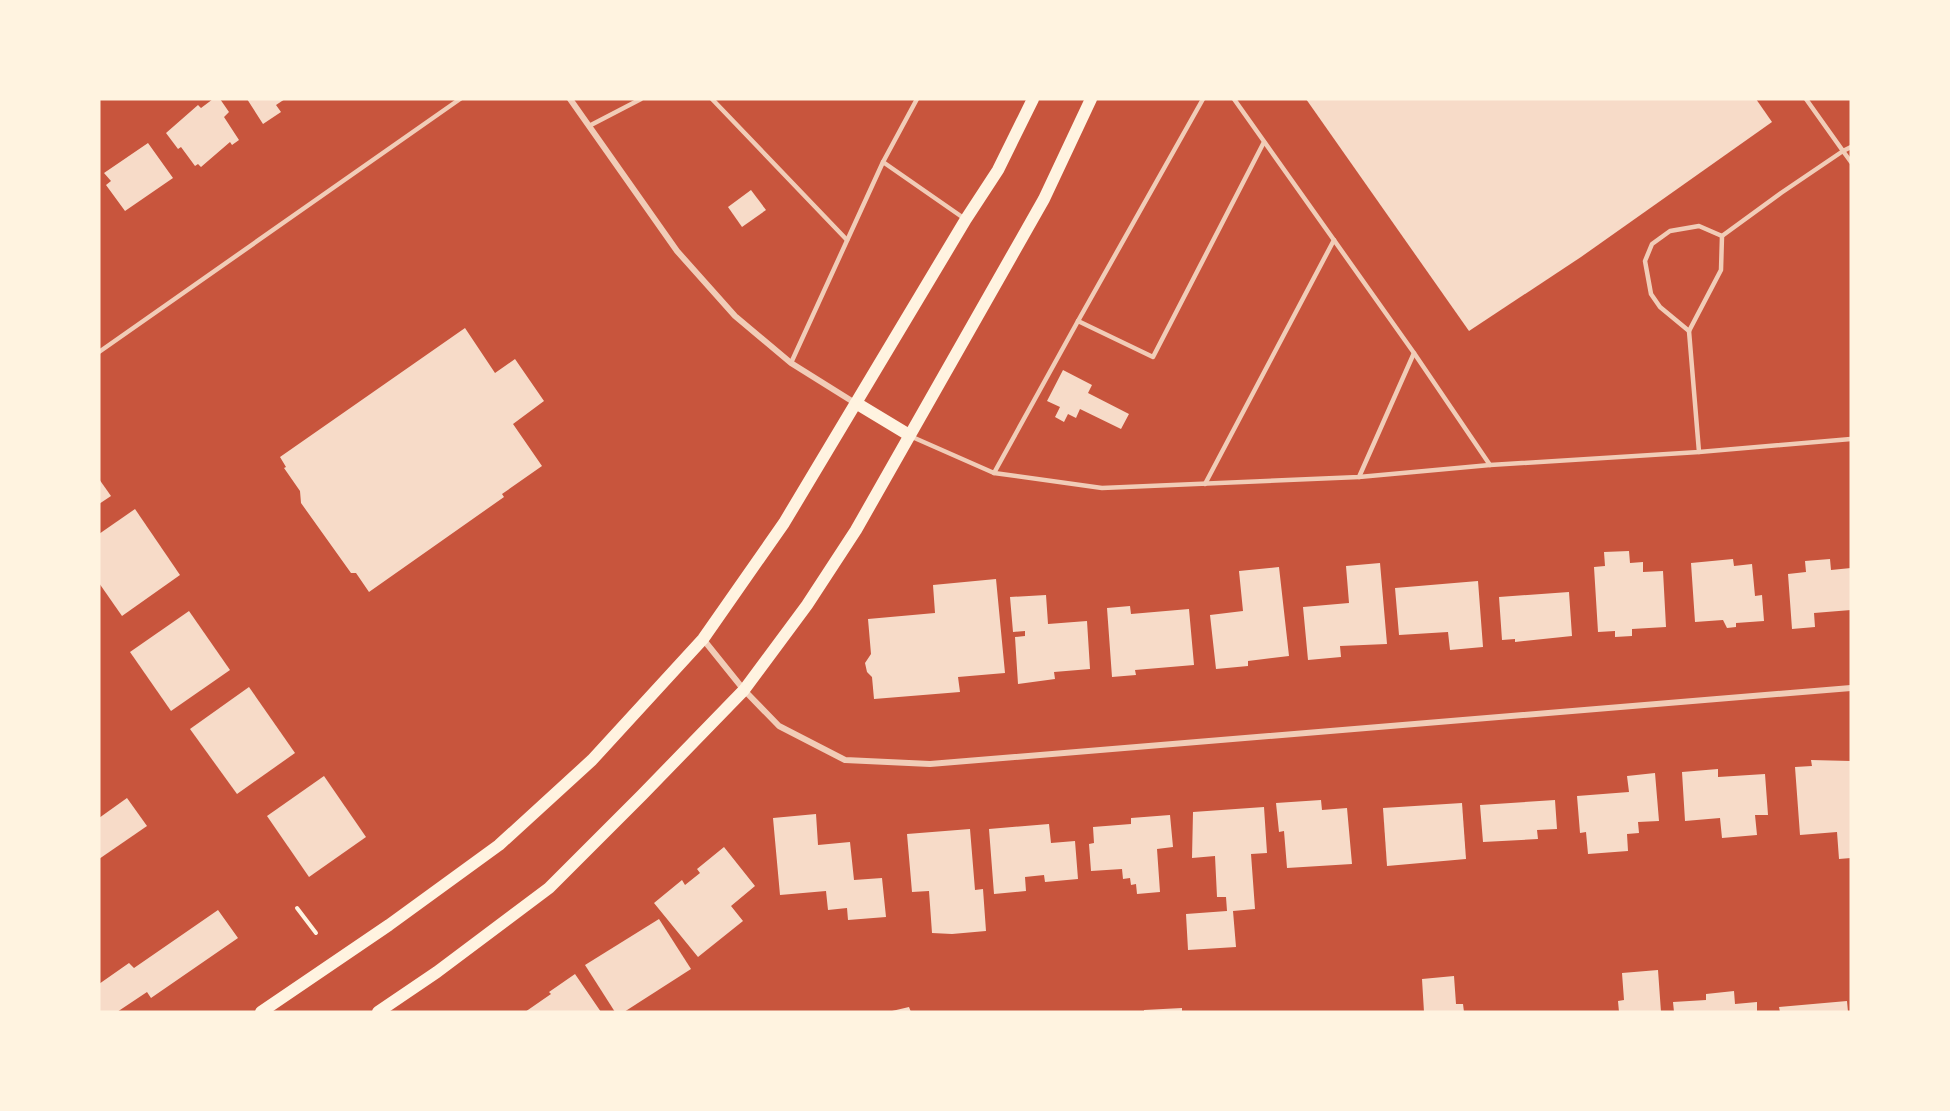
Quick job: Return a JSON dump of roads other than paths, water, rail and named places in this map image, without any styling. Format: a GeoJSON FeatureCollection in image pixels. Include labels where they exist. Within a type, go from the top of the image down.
{"type":"FeatureCollection","features":[{"type":"Feature","properties":{"kind":"main road"},"geometry":{"type":"LineString","coordinates":[[261,1012],[389,926],[499,845],[592,760],[702,639],[784,523],[966,219],[998,170],[1033,99]]}},
{"type":"Feature","properties":{"kind":"main road"},"geometry":{"type":"LineString","coordinates":[[378,1012],[438,972],[549,888],[744,690],[807,605],[855,530],[1044,199],[1091,99]]}},
{"type":"Feature","properties":{"kind":"main road"},"geometry":{"type":"LineString","coordinates":[[856,403],[909,435]]}},
{"type":"Feature","properties":{"kind":"street"},"geometry":{"type":"LineString","coordinates":[[570,99],[677,251],[735,315],[791,363],[856,403]]}},
{"type":"Feature","properties":{"kind":"street"},"geometry":{"type":"LineString","coordinates":[[702,639],[744,690],[779,726],[845,760],[930,764],[1851,688]]}},
{"type":"Feature","properties":{"kind":"lane"},"geometry":{"type":"LineString","coordinates":[[99,352],[460,99]]}},
{"type":"Feature","properties":{"kind":"lane"},"geometry":{"type":"LineString","coordinates":[[589,126],[641,99]]}},
{"type":"Feature","properties":{"kind":"lane"},"geometry":{"type":"LineString","coordinates":[[712,99],[848,240]]}},
{"type":"Feature","properties":{"kind":"lane"},"geometry":{"type":"LineString","coordinates":[[791,363],[883,162],[917,99]]}},
{"type":"Feature","properties":{"kind":"lane"},"geometry":{"type":"LineString","coordinates":[[994,473],[1203,99]]}},
{"type":"Feature","properties":{"kind":"lane"},"geometry":{"type":"LineString","coordinates":[[1234,99],[1414,353],[1490,465]]}},
{"type":"Feature","properties":{"kind":"lane"},"geometry":{"type":"LineString","coordinates":[[1806,99],[1851,162]]}},
{"type":"Feature","properties":{"kind":"lane"},"geometry":{"type":"LineString","coordinates":[[1078,321],[1154,357],[1264,142]]}},
{"type":"Feature","properties":{"kind":"lane"},"geometry":{"type":"LineString","coordinates":[[1722,236],[1781,193],[1851,147]]}},
{"type":"Feature","properties":{"kind":"lane"},"geometry":{"type":"LineString","coordinates":[[883,162],[966,219]]}},
{"type":"Feature","properties":{"kind":"lane"},"geometry":{"type":"LineString","coordinates":[[1689,331],[1660,307],[1651,294],[1645,261],[1652,244],[1670,231],[1699,226],[1722,236]]}},
{"type":"Feature","properties":{"kind":"lane"},"geometry":{"type":"LineString","coordinates":[[1699,452],[1689,331],[1720,270],[1722,236]]}},
{"type":"Feature","properties":{"kind":"lane"},"geometry":{"type":"LineString","coordinates":[[1205,485],[1334,240]]}},
{"type":"Feature","properties":{"kind":"lane"},"geometry":{"type":"LineString","coordinates":[[1359,477],[1414,353]]}},
{"type":"Feature","properties":{"kind":"lane"},"geometry":{"type":"LineString","coordinates":[[909,435],[994,473],[1102,488],[1359,477],[1490,465],[1699,452],[1851,439]]}}]}
